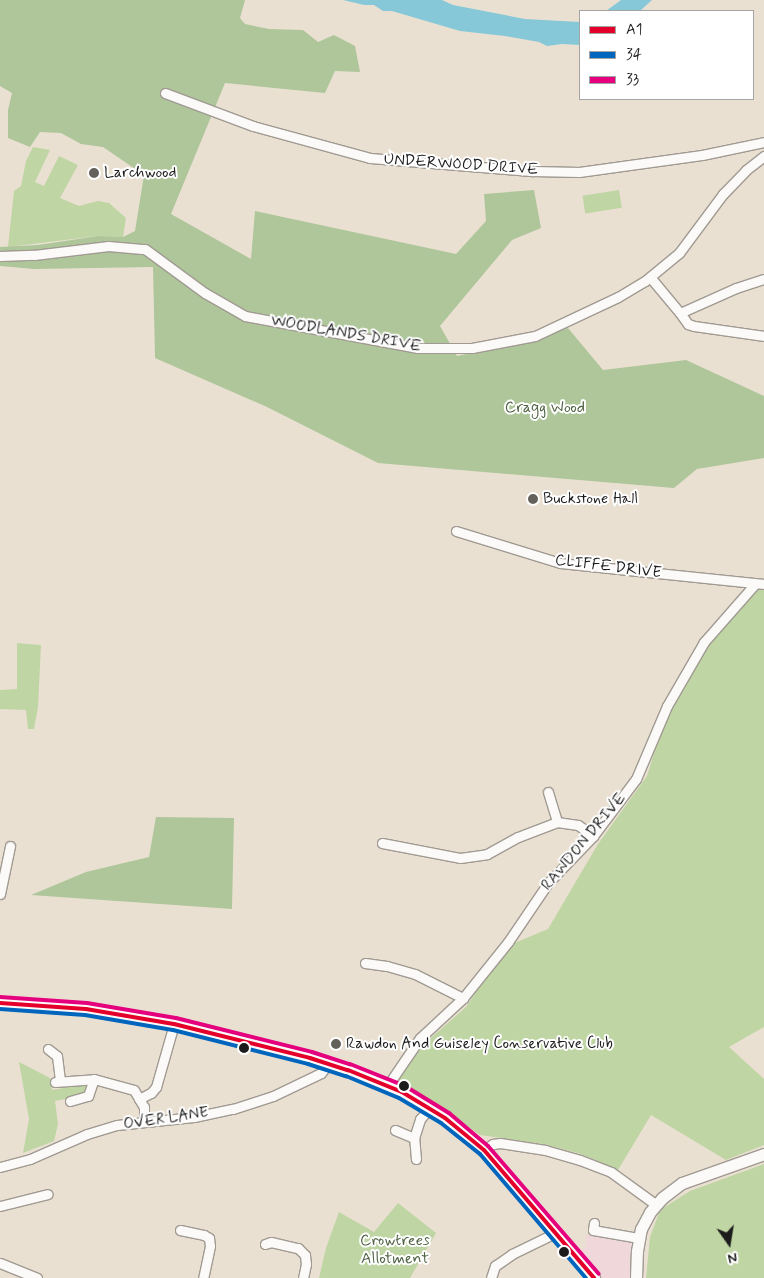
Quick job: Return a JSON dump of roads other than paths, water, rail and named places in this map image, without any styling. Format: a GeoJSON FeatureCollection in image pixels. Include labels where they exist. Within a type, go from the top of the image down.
{"type":"FeatureCollection","features":[{"type":"Feature","properties":{"kind":"main road"},"geometry":{"type":"LineString","coordinates":[[0,1003],[86,1009],[174,1024],[328,1064],[388,1085],[430,1108],[484,1150],[594,1278]]}},
{"type":"Feature","properties":{"kind":"main road"},"geometry":{"type":"LineString","coordinates":[[636,1278],[638,1238],[645,1220],[655,1204],[682,1183],[764,1154]]}},
{"type":"Feature","properties":{"kind":"street","name":"UNDERWOOD DRIVE"},"geometry":{"type":"LineString","coordinates":[[165,93],[253,126],[370,158],[533,171],[579,172],[702,155],[764,142]]}},
{"type":"Feature","properties":{"kind":"street","name":"WOODLANDS DRIVE"},"geometry":{"type":"LineString","coordinates":[[0,256],[34,255],[108,246],[145,249],[205,293],[245,316],[418,348],[472,348],[535,336],[618,298],[650,277],[679,253],[723,194],[746,170],[764,156]]}},
{"type":"Feature","properties":{"kind":"street"},"geometry":{"type":"LineString","coordinates":[[650,277],[688,324],[764,336]]}},
{"type":"Feature","properties":{"kind":"street"},"geometry":{"type":"LineString","coordinates":[[680,313],[736,288],[764,279]]}},
{"type":"Feature","properties":{"kind":"street","name":"CLIFFE DRIVE"},"geometry":{"type":"LineString","coordinates":[[456,531],[560,563],[760,584]]}},
{"type":"Feature","properties":{"kind":"street","name":"RAWDON DRIVE"},"geometry":{"type":"LineString","coordinates":[[388,1085],[420,1038],[462,998],[508,942],[548,883],[593,836],[636,779],[667,706],[704,642],[760,584]]}},
{"type":"Feature","properties":{"kind":"street"},"geometry":{"type":"LineString","coordinates":[[548,792],[557,822]]}},
{"type":"Feature","properties":{"kind":"street"},"geometry":{"type":"LineString","coordinates":[[382,843],[460,858],[487,854],[518,837],[557,822],[578,825],[593,836]]}},
{"type":"Feature","properties":{"kind":"street"},"geometry":{"type":"LineString","coordinates":[[0,893],[10,846]]}},
{"type":"Feature","properties":{"kind":"street"},"geometry":{"type":"LineString","coordinates":[[365,963],[387,966],[415,974],[462,998]]}},
{"type":"Feature","properties":{"kind":"street"},"geometry":{"type":"LineString","coordinates":[[140,1099],[151,1093],[156,1087],[174,1024]]}},
{"type":"Feature","properties":{"kind":"street"},"geometry":{"type":"LineString","coordinates":[[48,1049],[57,1056],[57,1082],[94,1079],[134,1090],[144,1107],[144,1121]]}},
{"type":"Feature","properties":{"kind":"street","name":"OVER LANE"},"geometry":{"type":"LineString","coordinates":[[0,1167],[30,1158],[87,1134],[117,1125],[194,1117],[233,1109],[273,1096],[321,1073],[328,1064]]}},
{"type":"Feature","properties":{"kind":"street"},"geometry":{"type":"LineString","coordinates":[[70,1101],[88,1096],[94,1079]]}},
{"type":"Feature","properties":{"kind":"street"},"geometry":{"type":"LineString","coordinates":[[416,1159],[414,1138],[420,1119],[430,1108]]}},
{"type":"Feature","properties":{"kind":"street"},"geometry":{"type":"LineString","coordinates":[[395,1130],[414,1138]]}},
{"type":"Feature","properties":{"kind":"street"},"geometry":{"type":"LineString","coordinates":[[484,1150],[488,1146],[500,1143],[538,1148],[572,1157],[611,1172],[655,1204]]}},
{"type":"Feature","properties":{"kind":"street"},"geometry":{"type":"LineString","coordinates":[[0,1206],[48,1194]]}},
{"type":"Feature","properties":{"kind":"street"},"geometry":{"type":"LineString","coordinates":[[594,1223],[593,1230],[638,1238]]}},
{"type":"Feature","properties":{"kind":"street"},"geometry":{"type":"LineString","coordinates":[[180,1230],[204,1235],[209,1238],[210,1246],[203,1278]]}},
{"type":"Feature","properties":{"kind":"street"},"geometry":{"type":"LineString","coordinates":[[491,1278],[495,1266],[512,1254],[555,1233]]}},
{"type":"Feature","properties":{"kind":"street"},"geometry":{"type":"LineString","coordinates":[[265,1244],[271,1242],[298,1248],[305,1254],[306,1264],[303,1278]]}},
{"type":"Feature","properties":{"kind":"street"},"geometry":{"type":"LineString","coordinates":[[0,1263],[36,1278]]}},
{"type":"Feature","properties":{"kind":"water"},"geometry":{"type":"Polygon","coordinates":[[[343,0],[442,0],[453,5],[525,19],[579,22],[579,45],[562,44],[547,46],[539,42],[505,36],[460,31],[392,11],[383,11],[374,5],[364,5],[343,0]]]}},
{"type":"Feature","properties":{"kind":"water"},"geometry":{"type":"Polygon","coordinates":[[[621,0],[652,0],[641,10],[607,10],[621,0]]]}},
{"type":"Feature","properties":{"kind":"place","name":"Larchwood"},"geometry":{"type":"Point","coordinates":[94,173]}},
{"type":"Feature","properties":{"kind":"place","name":"Buckstone Hall"},"geometry":{"type":"Point","coordinates":[533,499]}},
{"type":"Feature","properties":{"kind":"place","name":"Rawdon And Guiseley Conservative Club"},"geometry":{"type":"Point","coordinates":[336,1044]}},
{"type":"Feature","properties":{"kind":"park label","name":"Cragg Wood"},"geometry":{"type":"Point","coordinates":[545,408]}},
{"type":"Feature","properties":{"kind":"park label","name":"Crowtrees Allotment"},"geometry":{"type":"Point","coordinates":[395,1250]}}]}
